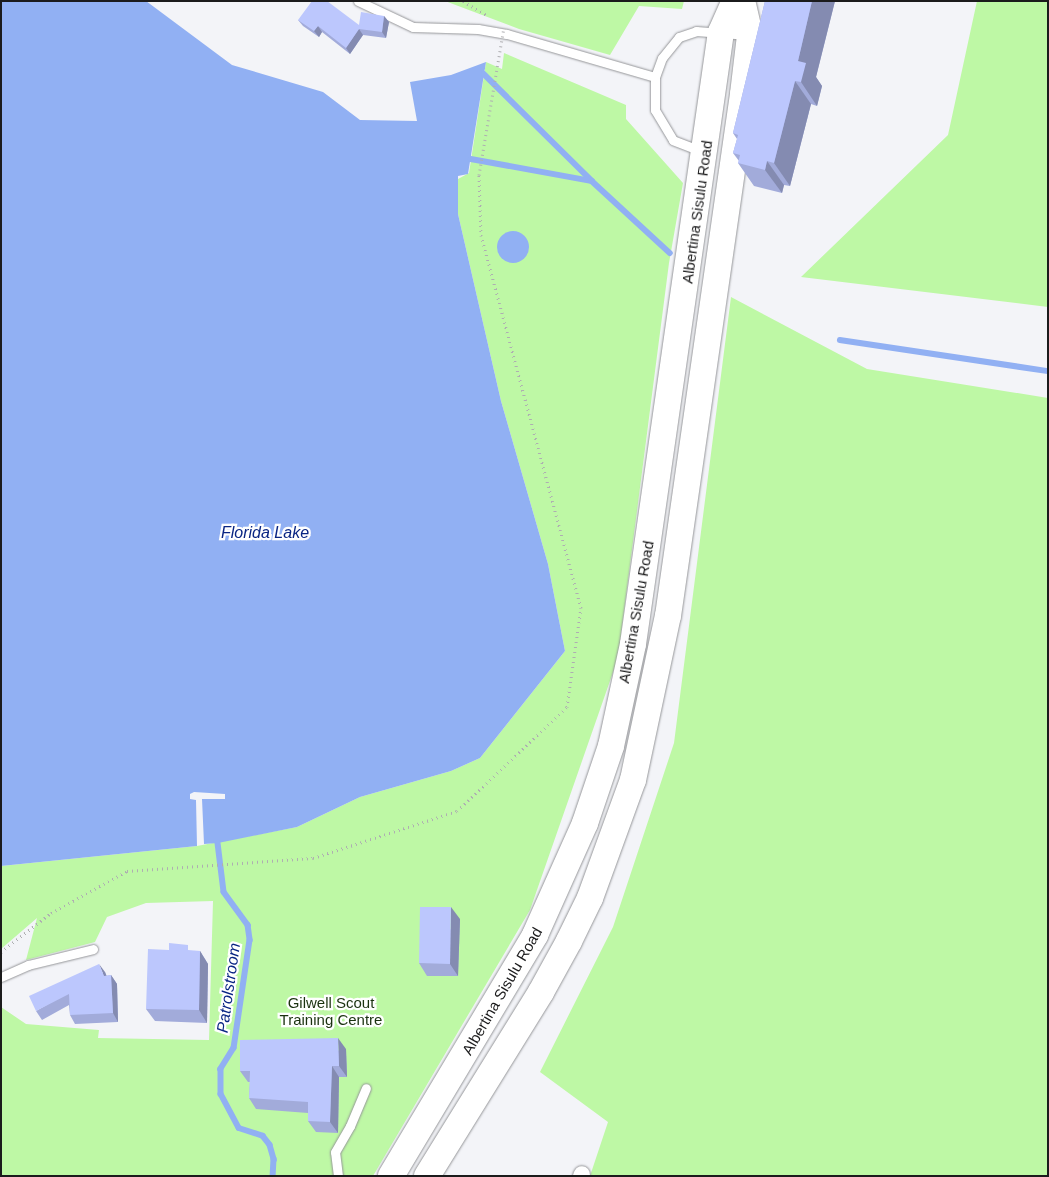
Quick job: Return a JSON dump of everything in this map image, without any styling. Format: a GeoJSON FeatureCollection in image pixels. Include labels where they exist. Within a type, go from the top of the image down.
{"type":"FeatureCollection","features":[{"type":"Feature","properties":{"kind":"main road","name":"Albertina Sisulu Road"},"geometry":{"type":"LineString","coordinates":[[391,1176],[535,935],[585,822],[611,746],[633,644],[722,32],[735,1]]}},
{"type":"Feature","properties":{"kind":"main road","name":"Albertina Sisulu Road"},"geometry":{"type":"LineString","coordinates":[[428,1176],[541,992],[569,941],[590,898],[633,780],[668,616],[750,36],[742,1]]}},
{"type":"Feature","properties":{"kind":"lane"},"geometry":{"type":"LineString","coordinates":[[358,1],[413,27],[478,29],[507,34],[655,77]]}},
{"type":"Feature","properties":{"kind":"lane"},"geometry":{"type":"LineString","coordinates":[[706,152],[680,145],[666,132],[655,110],[655,77],[662,58],[679,37],[696,31],[750,36]]}},
{"type":"Feature","properties":{"kind":"lane"},"geometry":{"type":"LineString","coordinates":[[1,977],[28,965],[93,948]]}},
{"type":"Feature","properties":{"kind":"lane"},"geometry":{"type":"LineString","coordinates":[[338,1176],[334,1162],[335,1152],[366,1088]]}},
{"type":"Feature","properties":{"kind":"path"},"geometry":{"type":"LineString","coordinates":[[1,952],[51,913],[127,871],[313,858],[457,811],[567,708],[581,608],[481,236],[480,176],[504,27]]}},
{"type":"Feature","properties":{"kind":"green space"},"geometry":{"type":"Polygon","coordinates":[[[445,1],[684,1],[682,9],[639,6],[610,55],[519,29],[445,1]]]}},
{"type":"Feature","properties":{"kind":"green space"},"geometry":{"type":"Polygon","coordinates":[[[977,1],[1048,1],[1048,307],[801,277],[948,135],[977,1]]]}},
{"type":"Feature","properties":{"kind":"green space","name":"Gilwell Scout Training Centre"},"geometry":{"type":"Polygon","coordinates":[[[504,53],[626,105],[626,119],[683,183],[669,263],[618,658],[530,910],[373,1176],[1,1176],[1,1007],[26,1024],[99,1030],[98,1038],[209,1040],[213,901],[146,903],[107,917],[95,942],[26,960],[37,918],[1,949],[1,866],[197,846],[297,827],[360,797],[451,771],[480,758],[565,651],[548,564],[501,401],[458,214],[458,179],[469,173],[486,62],[502,69],[504,53]]]}},
{"type":"Feature","properties":{"kind":"green space"},"geometry":{"type":"Polygon","coordinates":[[[731,297],[867,369],[1048,398],[1048,1176],[590,1176],[608,1122],[540,1072],[613,927],[674,743],[731,297]]]}},
{"type":"Feature","properties":{"kind":"water","name":"Florida Lake"},"geometry":{"type":"Polygon","coordinates":[[[1,1],[146,1],[232,65],[323,92],[360,120],[417,121],[410,82],[451,75],[486,62],[468,174],[458,176],[458,214],[501,401],[548,564],[565,651],[480,758],[451,771],[360,797],[297,827],[218,843],[204,844],[202,799],[225,799],[225,794],[194,792],[190,794],[190,799],[196,800],[197,846],[1,866],[1,1]]]}},
{"type":"Feature","properties":{"kind":"water"},"geometry":{"type":"Polygon","coordinates":[[[513,231],[519,232],[524,236],[528,241],[528,253],[524,258],[519,262],[513,263],[507,262],[502,258],[498,253],[497,247],[498,241],[502,236],[507,232],[513,231]]]}},
{"type":"Feature","properties":{"kind":"building"},"geometry":{"type":"Polygon","coordinates":[[[312,1],[327,1],[359,25],[361,12],[384,16],[382,32],[359,29],[346,48],[318,26],[314,31],[298,20],[312,1]]]}},
{"type":"Feature","properties":{"kind":"building"},"geometry":{"type":"Polygon","coordinates":[[[765,1],[812,1],[798,61],[806,63],[801,82],[795,81],[774,163],[767,161],[765,170],[738,163],[740,155],[733,153],[738,135],[733,133],[765,1]]]}},
{"type":"Feature","properties":{"kind":"building"},"geometry":{"type":"Polygon","coordinates":[[[420,907],[451,907],[450,964],[419,963],[420,907]]]}},
{"type":"Feature","properties":{"kind":"building"},"geometry":{"type":"Polygon","coordinates":[[[169,943],[188,945],[188,950],[200,951],[199,1010],[146,1009],[148,949],[169,950],[169,943]]]}},
{"type":"Feature","properties":{"kind":"building"},"geometry":{"type":"Polygon","coordinates":[[[99,964],[104,976],[111,975],[113,1013],[70,1015],[69,994],[36,1011],[29,996],[99,964]]]}},
{"type":"Feature","properties":{"kind":"building"},"geometry":{"type":"Polygon","coordinates":[[[338,1038],[339,1066],[332,1066],[330,1122],[308,1121],[308,1102],[249,1098],[250,1071],[240,1071],[240,1040],[338,1038]]]}},
{"type":"Feature","properties":{"kind":"waterway"},"geometry":{"type":"LineString","coordinates":[[484,74],[591,180]]}},
{"type":"Feature","properties":{"kind":"waterway"},"geometry":{"type":"LineString","coordinates":[[471,159],[592,181],[670,253]]}},
{"type":"Feature","properties":{"kind":"waterway"},"geometry":{"type":"LineString","coordinates":[[840,340],[1048,371]]}},
{"type":"Feature","properties":{"kind":"waterway","name":"Patrolstroom"},"geometry":{"type":"LineString","coordinates":[[218,843],[224,892],[248,925],[250,940],[234,1048],[221,1069],[221,1094],[239,1128],[263,1136],[270,1145],[274,1159],[273,1176]]}}]}
